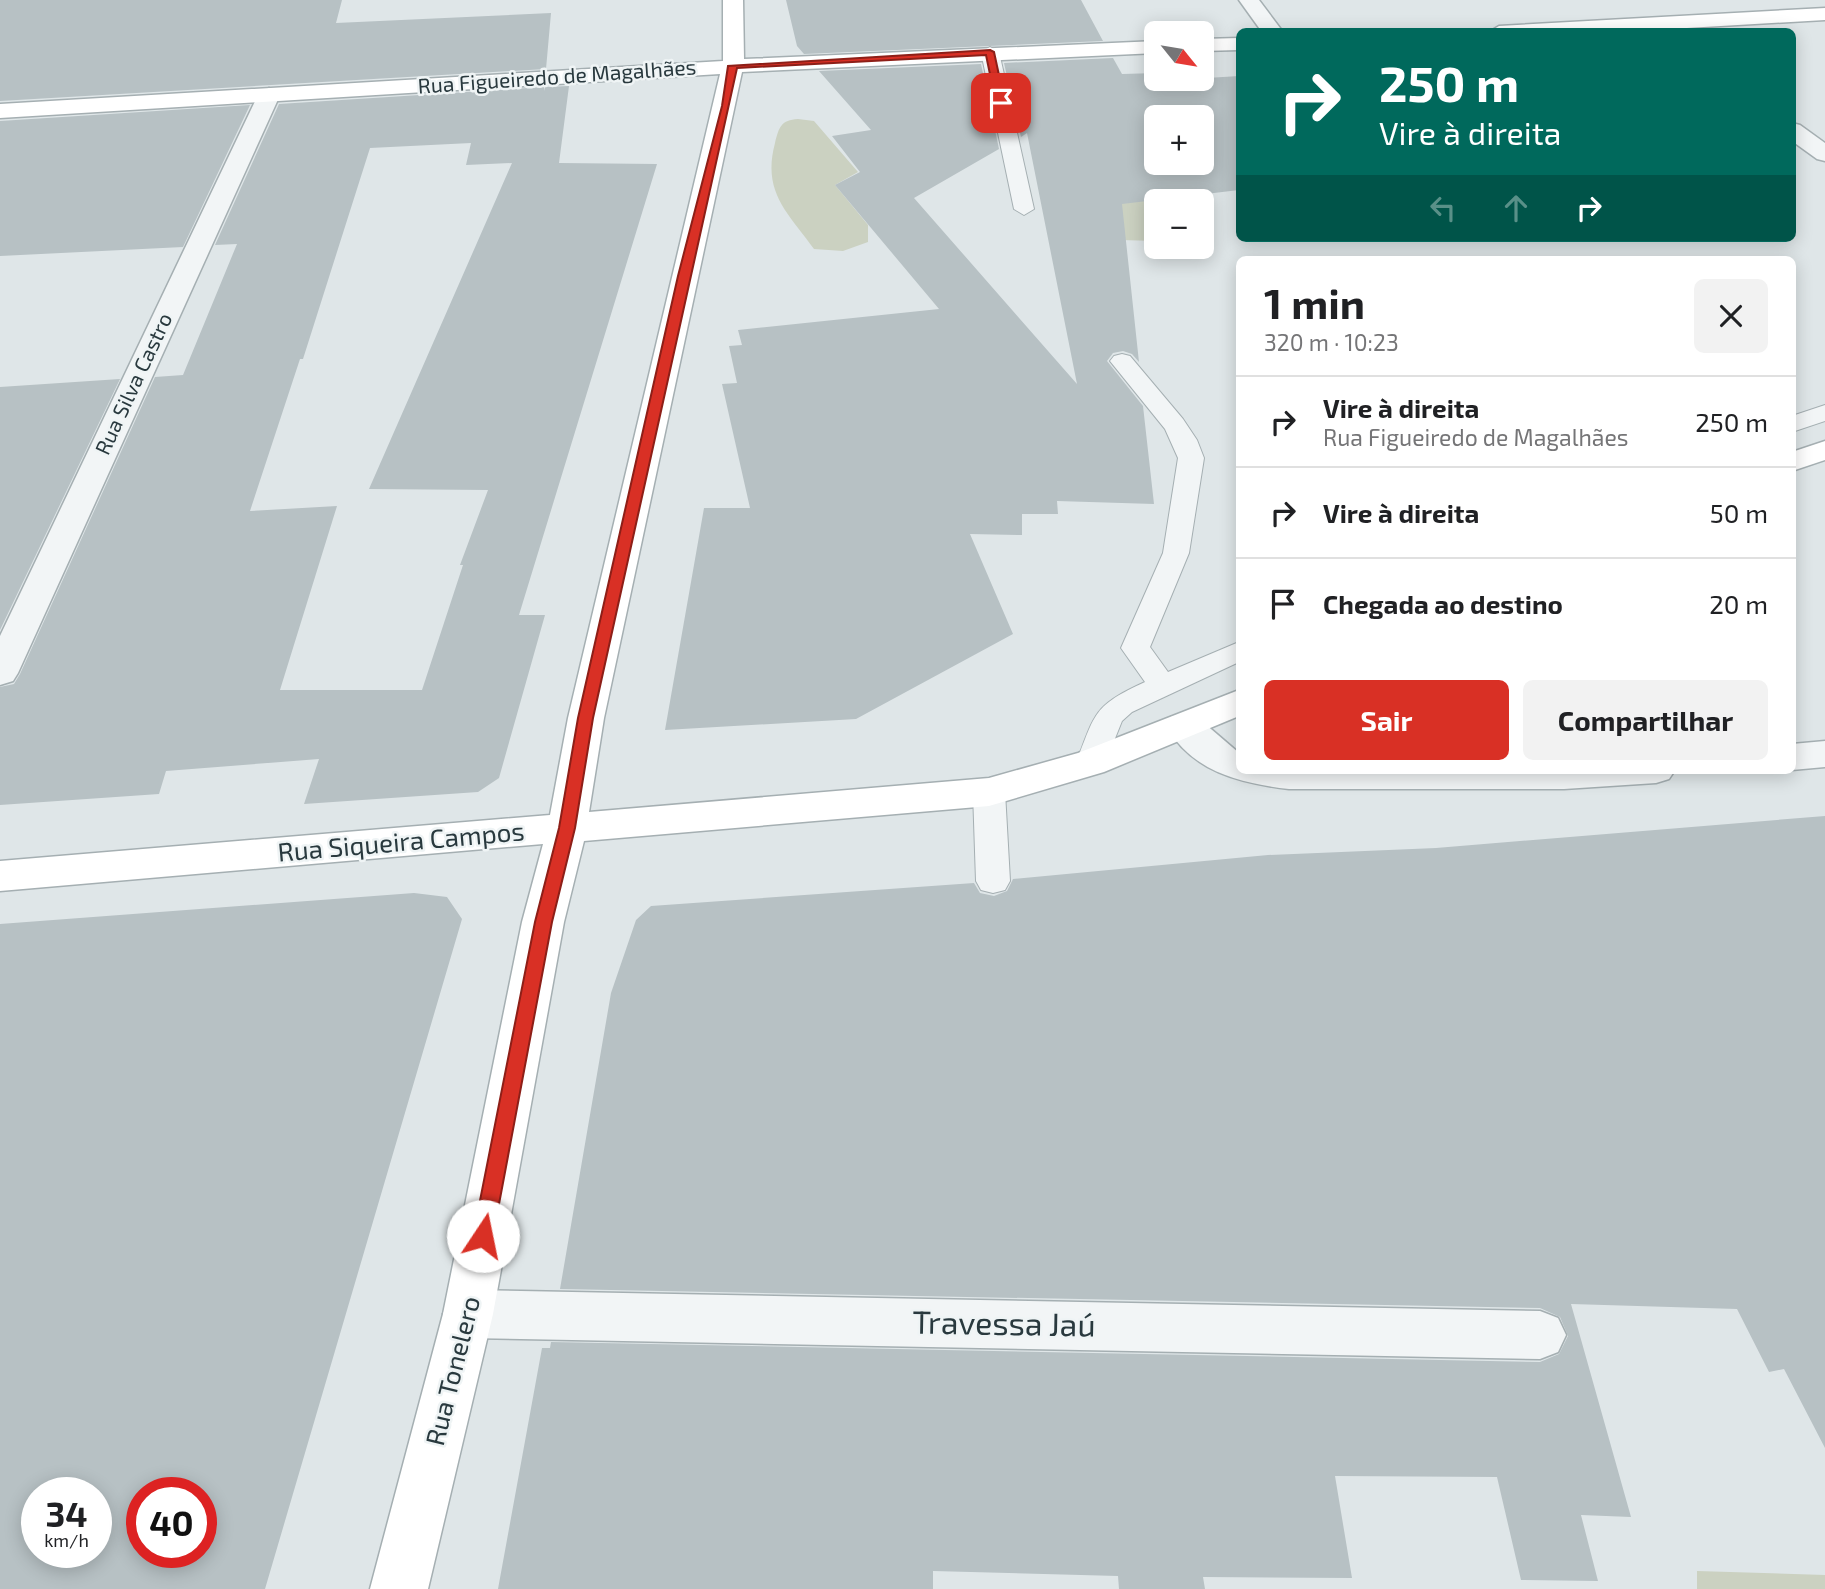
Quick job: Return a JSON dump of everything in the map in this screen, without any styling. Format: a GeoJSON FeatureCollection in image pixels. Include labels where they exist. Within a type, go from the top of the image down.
{"type":"FeatureCollection","features":[{"type":"Feature","properties":{"kind":"main road","name":"Rua Tonelero"},"geometry":{"type":"LineString","coordinates":[[400,1589],[468,1314],[543,922],[567,828],[592,691],[683,276],[726,106],[733,66],[733,0]]}},
{"type":"Feature","properties":{"kind":"main road"},"geometry":{"type":"LineString","coordinates":[[1655,28],[1825,14]]}},
{"type":"Feature","properties":{"kind":"main road"},"geometry":{"type":"LineString","coordinates":[[1214,45],[1236,44]]}},
{"type":"Feature","properties":{"kind":"main road","name":"Rua Figueiredo de Magalhães"},"geometry":{"type":"LineString","coordinates":[[0,111],[733,66],[990,52],[1144,47]]}},
{"type":"Feature","properties":{"kind":"main road"},"geometry":{"type":"LineString","coordinates":[[1796,461],[1825,450]]}},
{"type":"Feature","properties":{"kind":"main road","name":"Rua Siqueira Campos"},"geometry":{"type":"LineString","coordinates":[[0,876],[989,792],[1091,763],[1236,703]]}},
{"type":"Feature","properties":{"kind":"street"},"geometry":{"type":"LineString","coordinates":[[1249,0],[1270,28]]}},
{"type":"Feature","properties":{"kind":"street","name":"Rua Silva Castro"},"geometry":{"type":"LineString","coordinates":[[0,673],[269,95]]}},
{"type":"Feature","properties":{"kind":"street"},"geometry":{"type":"LineString","coordinates":[[1796,133],[1825,154]]}},
{"type":"Feature","properties":{"kind":"street"},"geometry":{"type":"LineString","coordinates":[[1184,726],[1219,759],[1236,767]]}},
{"type":"Feature","properties":{"kind":"street"},"geometry":{"type":"LineString","coordinates":[[1796,757],[1825,754]]}},
{"type":"Feature","properties":{"kind":"street"},"geometry":{"type":"LineString","coordinates":[[1268,774],[1613,774]]}},
{"type":"Feature","properties":{"kind":"street","name":"Travessa Jaú"},"geometry":{"type":"LineString","coordinates":[[468,1314],[1540,1335]]}},
{"type":"Feature","properties":{"kind":"lane"},"geometry":{"type":"LineString","coordinates":[[990,52],[1024,209]]}},
{"type":"Feature","properties":{"kind":"lane"},"geometry":{"type":"LineString","coordinates":[[1122,361],[1174,424],[1185,440],[1191,458],[1176,553],[1135,648],[1162,685]]}},
{"type":"Feature","properties":{"kind":"lane"},"geometry":{"type":"LineString","coordinates":[[1796,423],[1825,412]]}},
{"type":"Feature","properties":{"kind":"lane"},"geometry":{"type":"LineString","coordinates":[[1091,763],[1109,717],[1121,705],[1236,652]]}},
{"type":"Feature","properties":{"kind":"lane"},"geometry":{"type":"LineString","coordinates":[[989,792],[993,881]]}},
{"type":"Feature","properties":{"kind":"green space"},"geometry":{"type":"Polygon","coordinates":[[[798,119],[814,121],[858,172],[835,185],[868,225],[868,242],[843,251],[814,249],[779,200],[772,175],[775,143],[782,125],[798,119]]]}},
{"type":"Feature","properties":{"kind":"green space"},"geometry":{"type":"Polygon","coordinates":[[[1081,164],[1144,165],[1144,175],[1175,175],[1177,189],[1144,189],[1144,241],[1082,239],[1081,164]]]}},
{"type":"Feature","properties":{"kind":"green space"},"geometry":{"type":"Polygon","coordinates":[[[1697,1571],[1825,1575],[1825,1589],[1697,1589],[1697,1571]]]}},
{"type":"Feature","properties":{"kind":"building"},"geometry":{"type":"Polygon","coordinates":[[[0,0],[342,0],[336,23],[551,13],[546,69],[0,101],[0,0]]]}},
{"type":"Feature","properties":{"kind":"building"},"geometry":{"type":"Polygon","coordinates":[[[786,0],[1081,0],[1103,41],[804,54],[797,46],[786,0]]]}},
{"type":"Feature","properties":{"kind":"building"},"geometry":{"type":"Polygon","coordinates":[[[1113,58],[1122,74],[1144,73],[1144,91],[1214,91],[1214,78],[1236,76],[1236,190],[1214,193],[1214,189],[1144,189],[1144,201],[1122,204],[1139,362],[1132,354],[1123,351],[1113,353],[1107,361],[1143,406],[1154,504],[1057,501],[1058,514],[1022,514],[1022,535],[970,534],[1013,634],[856,719],[665,730],[704,508],[750,508],[722,384],[737,383],[729,346],[742,345],[738,330],[939,309],[835,185],[860,172],[832,136],[871,130],[819,71],[981,64],[999,149],[914,198],[1077,384],[1027,133],[1021,137],[1004,63],[1113,58]]]}},
{"type":"Feature","properties":{"kind":"building"},"geometry":{"type":"Polygon","coordinates":[[[569,86],[559,163],[657,164],[519,615],[545,615],[499,778],[478,792],[304,804],[319,759],[166,771],[159,794],[0,805],[0,687],[14,684],[20,674],[155,377],[183,375],[237,244],[215,245],[279,104],[544,87],[544,91],[545,87],[569,86]],[[471,143],[370,148],[303,359],[300,359],[250,511],[337,506],[280,690],[422,690],[463,565],[460,565],[488,490],[369,489],[512,163],[466,165],[471,143]]]}},
{"type":"Feature","properties":{"kind":"building"},"geometry":{"type":"Polygon","coordinates":[[[250,105],[183,247],[0,256],[0,121],[250,105]]]}},
{"type":"Feature","properties":{"kind":"building"},"geometry":{"type":"Polygon","coordinates":[[[120,379],[0,630],[0,387],[120,379]]]}},
{"type":"Feature","properties":{"kind":"building"},"geometry":{"type":"Polygon","coordinates":[[[1825,816],[1825,1448],[1784,1369],[1769,1372],[1737,1309],[1571,1304],[1631,1517],[1581,1515],[1598,1581],[1521,1580],[1497,1477],[1335,1476],[1352,1578],[1203,1577],[1205,1589],[1119,1589],[1118,1576],[933,1571],[933,1589],[498,1589],[542,1348],[550,1348],[551,1342],[1540,1362],[1559,1354],[1568,1336],[1560,1317],[1540,1308],[560,1289],[611,993],[636,920],[651,906],[974,883],[980,893],[994,896],[1007,891],[1013,879],[1268,855],[1436,848],[1825,816]]]}},
{"type":"Feature","properties":{"kind":"building"},"geometry":{"type":"Polygon","coordinates":[[[414,893],[447,897],[462,919],[265,1589],[0,1589],[0,924],[414,893]]]}},
{"type":"Feature","properties":{"kind":"route"},"geometry":{"type":"LineString","coordinates":[[483,1236],[543,922],[567,828],[586,718],[683,276],[726,106],[733,66],[990,52],[1001,103]]}}]}
